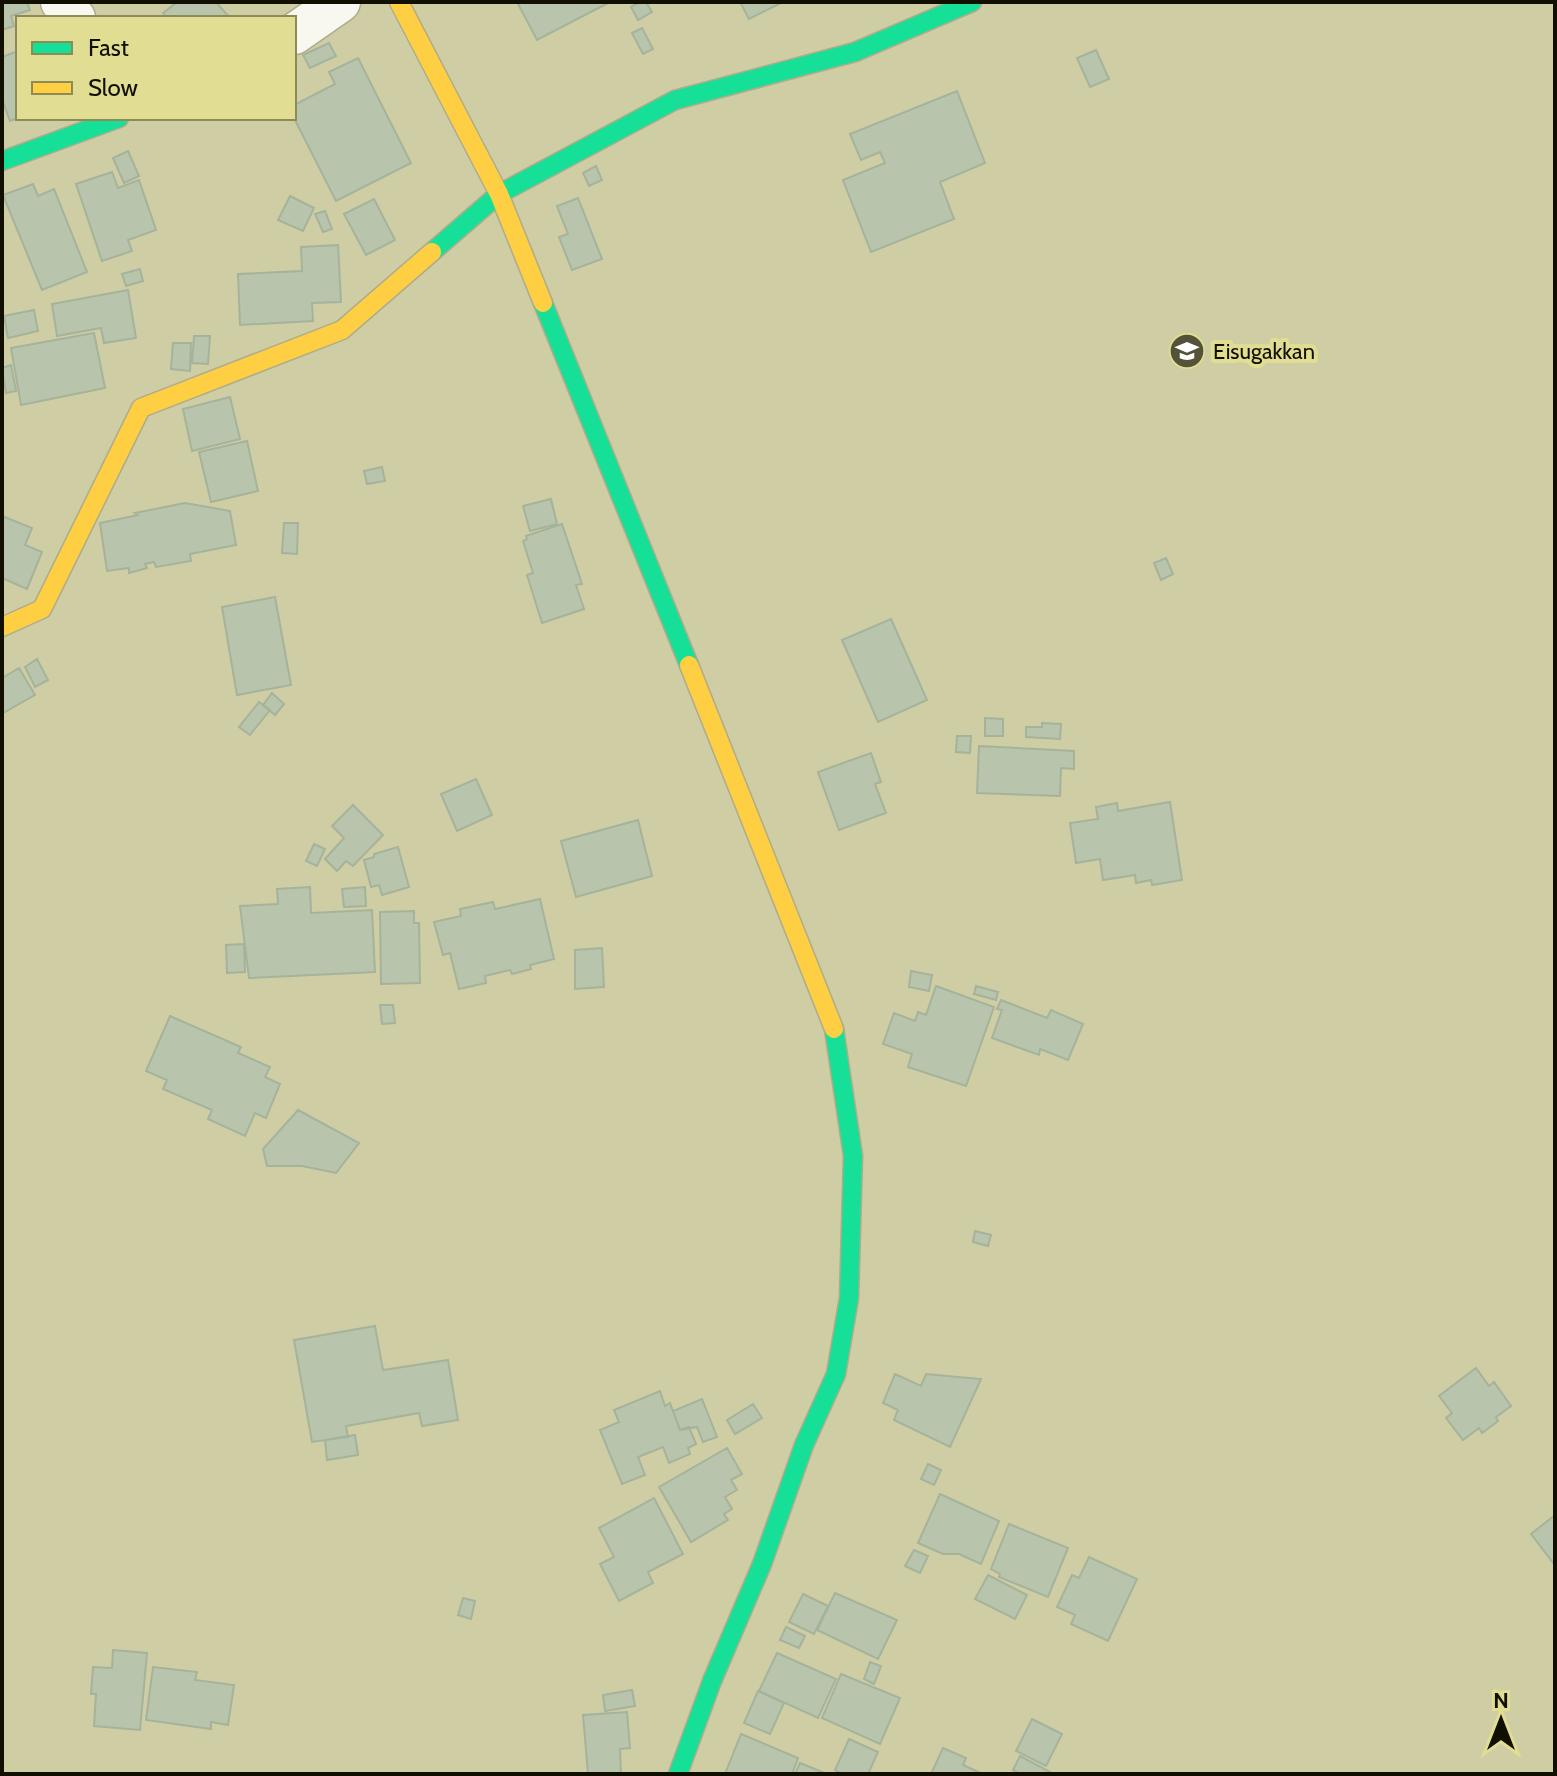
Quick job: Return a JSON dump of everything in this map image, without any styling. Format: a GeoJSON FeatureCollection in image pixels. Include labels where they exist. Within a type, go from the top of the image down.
{"type":"FeatureCollection","features":[{"type":"Feature","properties":{"kind":"street"},"geometry":{"type":"LineString","coordinates":[[296,33],[340,2]]}},
{"type":"Feature","properties":{"kind":"street"},"geometry":{"type":"LineString","coordinates":[[399,2],[499,194],[833,1022],[853,1156],[849,1298],[836,1374],[804,1445],[762,1564],[712,1681],[678,1774]]}},
{"type":"Feature","properties":{"kind":"street"},"geometry":{"type":"LineString","coordinates":[[2,627],[42,609],[141,408],[342,330],[499,194],[675,100],[855,52],[972,2]]}},
{"type":"Feature","properties":{"kind":"street"},"geometry":{"type":"LineString","coordinates":[[2,161],[114,120]]}},
{"type":"Feature","properties":{"kind":"building"},"geometry":{"type":"Polygon","coordinates":[[[2,2],[27,2],[30,10],[11,16],[14,26],[2,30],[2,2]]]}},
{"type":"Feature","properties":{"kind":"building"},"geometry":{"type":"Polygon","coordinates":[[[177,2],[216,2],[228,16],[166,16],[163,13],[177,2]]]}},
{"type":"Feature","properties":{"kind":"building"},"geometry":{"type":"Polygon","coordinates":[[[517,2],[610,2],[537,40],[517,2]]]}},
{"type":"Feature","properties":{"kind":"building"},"geometry":{"type":"Polygon","coordinates":[[[646,2],[652,12],[638,20],[631,7],[646,2]]]}},
{"type":"Feature","properties":{"kind":"building"},"geometry":{"type":"Polygon","coordinates":[[[740,2],[783,2],[749,19],[740,2]]]}},
{"type":"Feature","properties":{"kind":"building"},"geometry":{"type":"Polygon","coordinates":[[[642,28],[653,49],[643,54],[632,33],[642,28]]]}},
{"type":"Feature","properties":{"kind":"building"},"geometry":{"type":"Polygon","coordinates":[[[329,43],[336,56],[310,68],[303,55],[329,43]]]}},
{"type":"Feature","properties":{"kind":"building"},"geometry":{"type":"Polygon","coordinates":[[[1096,50],[1109,79],[1090,87],[1077,58],[1096,50]]]}},
{"type":"Feature","properties":{"kind":"building"},"geometry":{"type":"Polygon","coordinates":[[[16,52],[16,119],[10,121],[2,99],[2,57],[16,52]]]}},
{"type":"Feature","properties":{"kind":"building"},"geometry":{"type":"Polygon","coordinates":[[[358,58],[411,163],[336,201],[295,120],[296,104],[335,84],[329,72],[358,58]]]}},
{"type":"Feature","properties":{"kind":"building"},"geometry":{"type":"Polygon","coordinates":[[[957,91],[985,163],[940,182],[954,219],[871,252],[843,180],[885,163],[880,152],[861,160],[850,134],[957,91]]]}},
{"type":"Feature","properties":{"kind":"building"},"geometry":{"type":"Polygon","coordinates":[[[128,151],[139,176],[124,183],[113,158],[128,151]]]}},
{"type":"Feature","properties":{"kind":"building"},"geometry":{"type":"Polygon","coordinates":[[[596,166],[602,180],[589,186],[583,173],[596,166]]]}},
{"type":"Feature","properties":{"kind":"building"},"geometry":{"type":"Polygon","coordinates":[[[112,172],[118,188],[139,180],[156,230],[128,240],[132,251],[102,261],[76,184],[112,172]]]}},
{"type":"Feature","properties":{"kind":"building"},"geometry":{"type":"Polygon","coordinates":[[[33,184],[38,196],[54,189],[87,272],[42,290],[3,195],[33,184]]]}},
{"type":"Feature","properties":{"kind":"building"},"geometry":{"type":"Polygon","coordinates":[[[290,196],[314,208],[303,231],[278,220],[290,196]]]}},
{"type":"Feature","properties":{"kind":"building"},"geometry":{"type":"Polygon","coordinates":[[[578,198],[602,259],[572,270],[559,237],[568,234],[557,206],[578,198]]]}},
{"type":"Feature","properties":{"kind":"building"},"geometry":{"type":"Polygon","coordinates":[[[374,199],[395,240],[366,255],[344,214],[374,199]]]}},
{"type":"Feature","properties":{"kind":"building"},"geometry":{"type":"Polygon","coordinates":[[[325,211],[332,229],[323,232],[315,214],[325,211]]]}},
{"type":"Feature","properties":{"kind":"building"},"geometry":{"type":"Polygon","coordinates":[[[338,245],[341,302],[312,303],[313,321],[240,325],[238,274],[302,271],[301,247],[338,245]]]}},
{"type":"Feature","properties":{"kind":"building"},"geometry":{"type":"Polygon","coordinates":[[[140,269],[143,281],[126,286],[122,274],[140,269]]]}},
{"type":"Feature","properties":{"kind":"building"},"geometry":{"type":"Polygon","coordinates":[[[128,290],[136,338],[104,343],[101,328],[57,336],[52,304],[128,290]]]}},
{"type":"Feature","properties":{"kind":"building"},"geometry":{"type":"Polygon","coordinates":[[[34,310],[38,331],[8,338],[4,316],[34,310]]]}},
{"type":"Feature","properties":{"kind":"building"},"geometry":{"type":"Polygon","coordinates":[[[94,333],[105,388],[21,405],[11,348],[94,333]]]}},
{"type":"Feature","properties":{"kind":"building"},"geometry":{"type":"Polygon","coordinates":[[[194,336],[210,336],[208,364],[192,363],[194,336]]]}},
{"type":"Feature","properties":{"kind":"building"},"geometry":{"type":"Polygon","coordinates":[[[173,343],[191,343],[190,371],[171,369],[173,343]]]}},
{"type":"Feature","properties":{"kind":"building"},"geometry":{"type":"Polygon","coordinates":[[[11,365],[16,391],[6,393],[2,368],[11,365]]]}},
{"type":"Feature","properties":{"kind":"building"},"geometry":{"type":"Polygon","coordinates":[[[230,397],[240,439],[192,451],[183,409],[230,397]]]}},
{"type":"Feature","properties":{"kind":"building"},"geometry":{"type":"Polygon","coordinates":[[[247,441],[258,491],[211,502],[199,452],[247,441]]]}},
{"type":"Feature","properties":{"kind":"building"},"geometry":{"type":"Polygon","coordinates":[[[382,467],[385,481],[367,484],[364,471],[382,467]]]}},
{"type":"Feature","properties":{"kind":"building"},"geometry":{"type":"Polygon","coordinates":[[[551,499],[557,524],[530,531],[523,506],[551,499]]]}},
{"type":"Feature","properties":{"kind":"building"},"geometry":{"type":"Polygon","coordinates":[[[185,503],[230,511],[236,545],[190,554],[191,561],[156,567],[154,562],[145,564],[147,568],[129,573],[129,568],[107,571],[100,523],[185,503]]]}},
{"type":"Feature","properties":{"kind":"building"},"geometry":{"type":"Polygon","coordinates":[[[2,516],[32,528],[25,545],[42,552],[27,589],[2,578],[2,516]]]}},
{"type":"Feature","properties":{"kind":"building"},"geometry":{"type":"Polygon","coordinates":[[[284,523],[298,523],[297,554],[282,553],[284,523]]]}},
{"type":"Feature","properties":{"kind":"building"},"geometry":{"type":"Polygon","coordinates":[[[562,524],[582,584],[576,585],[584,609],[542,623],[527,575],[533,573],[523,541],[527,539],[526,536],[562,524]]]}},
{"type":"Feature","properties":{"kind":"building"},"geometry":{"type":"Polygon","coordinates":[[[1166,558],[1173,574],[1161,580],[1154,563],[1166,558]]]}},
{"type":"Feature","properties":{"kind":"building"},"geometry":{"type":"Polygon","coordinates":[[[275,597],[291,685],[237,695],[222,607],[275,597]]]}},
{"type":"Feature","properties":{"kind":"building"},"geometry":{"type":"Polygon","coordinates":[[[891,619],[927,700],[878,722],[842,640],[891,619]]]}},
{"type":"Feature","properties":{"kind":"building"},"geometry":{"type":"Polygon","coordinates":[[[37,659],[48,680],[35,687],[25,667],[37,659]]]}},
{"type":"Feature","properties":{"kind":"building"},"geometry":{"type":"Polygon","coordinates":[[[19,668],[35,695],[3,713],[2,678],[19,668]]]}},
{"type":"Feature","properties":{"kind":"building"},"geometry":{"type":"Polygon","coordinates":[[[272,693],[284,704],[275,715],[263,705],[272,693]]]}},
{"type":"Feature","properties":{"kind":"building"},"geometry":{"type":"Polygon","coordinates":[[[259,702],[270,710],[250,735],[239,727],[259,702]]]}},
{"type":"Feature","properties":{"kind":"building"},"geometry":{"type":"Polygon","coordinates":[[[985,718],[1003,719],[1003,736],[985,736],[985,718]]]}},
{"type":"Feature","properties":{"kind":"building"},"geometry":{"type":"Polygon","coordinates":[[[1042,723],[1061,724],[1060,739],[1026,737],[1026,727],[1042,727],[1042,723]]]}},
{"type":"Feature","properties":{"kind":"building"},"geometry":{"type":"Polygon","coordinates":[[[957,736],[971,736],[970,753],[956,752],[957,736]]]}},
{"type":"Feature","properties":{"kind":"building"},"geometry":{"type":"Polygon","coordinates":[[[979,746],[1074,751],[1074,769],[1061,768],[1060,796],[977,793],[979,746]]]}},
{"type":"Feature","properties":{"kind":"building"},"geometry":{"type":"Polygon","coordinates":[[[871,753],[881,782],[875,784],[886,813],[839,830],[818,772],[871,753]]]}},
{"type":"Feature","properties":{"kind":"building"},"geometry":{"type":"Polygon","coordinates":[[[476,779],[492,815],[457,831],[441,794],[476,779]]]}},
{"type":"Feature","properties":{"kind":"building"},"geometry":{"type":"Polygon","coordinates":[[[1170,802],[1182,880],[1152,885],[1151,880],[1136,883],[1135,875],[1103,880],[1100,859],[1076,863],[1070,823],[1098,819],[1096,807],[1117,803],[1118,811],[1170,802]]]}},
{"type":"Feature","properties":{"kind":"building"},"geometry":{"type":"Polygon","coordinates":[[[353,805],[383,835],[353,866],[346,861],[337,871],[325,859],[344,838],[332,826],[353,805]]]}},
{"type":"Feature","properties":{"kind":"building"},"geometry":{"type":"Polygon","coordinates":[[[638,820],[652,876],[576,897],[561,841],[638,820]]]}},
{"type":"Feature","properties":{"kind":"building"},"geometry":{"type":"Polygon","coordinates":[[[314,844],[325,849],[317,866],[306,861],[314,844]]]}},
{"type":"Feature","properties":{"kind":"building"},"geometry":{"type":"Polygon","coordinates":[[[398,847],[409,887],[382,895],[379,885],[371,887],[364,860],[398,847]]]}},
{"type":"Feature","properties":{"kind":"building"},"geometry":{"type":"Polygon","coordinates":[[[310,887],[311,913],[372,910],[375,972],[249,978],[240,906],[278,904],[277,889],[310,887]]]}},
{"type":"Feature","properties":{"kind":"building"},"geometry":{"type":"Polygon","coordinates":[[[365,887],[366,906],[344,907],[342,889],[365,887]]]}},
{"type":"Feature","properties":{"kind":"building"},"geometry":{"type":"Polygon","coordinates":[[[540,899],[554,959],[530,965],[531,969],[512,974],[510,970],[485,976],[486,983],[459,989],[450,953],[443,955],[434,922],[461,916],[460,909],[493,902],[495,909],[540,899]]]}},
{"type":"Feature","properties":{"kind":"building"},"geometry":{"type":"Polygon","coordinates":[[[414,911],[414,923],[419,923],[420,983],[381,984],[380,912],[414,911]]]}},
{"type":"Feature","properties":{"kind":"building"},"geometry":{"type":"Polygon","coordinates":[[[244,944],[245,972],[227,973],[226,945],[244,944]]]}},
{"type":"Feature","properties":{"kind":"building"},"geometry":{"type":"Polygon","coordinates":[[[602,948],[604,987],[575,989],[575,950],[602,948]]]}},
{"type":"Feature","properties":{"kind":"building"},"geometry":{"type":"Polygon","coordinates":[[[911,971],[932,975],[929,991],[909,987],[911,971]]]}},
{"type":"Feature","properties":{"kind":"building"},"geometry":{"type":"Polygon","coordinates":[[[936,986],[994,1007],[966,1086],[908,1067],[912,1054],[883,1044],[894,1013],[915,1021],[918,1012],[926,1015],[936,986]]]}},
{"type":"Feature","properties":{"kind":"building"},"geometry":{"type":"Polygon","coordinates":[[[976,986],[998,992],[996,1000],[974,994],[976,986]]]}},
{"type":"Feature","properties":{"kind":"building"},"geometry":{"type":"Polygon","coordinates":[[[1001,1000],[1047,1018],[1051,1010],[1083,1024],[1068,1060],[1040,1049],[1039,1055],[992,1038],[1002,1010],[997,1009],[1001,1000]]]}},
{"type":"Feature","properties":{"kind":"building"},"geometry":{"type":"Polygon","coordinates":[[[380,1005],[393,1005],[395,1023],[382,1024],[380,1005]]]}},
{"type":"Feature","properties":{"kind":"building"},"geometry":{"type":"Polygon","coordinates":[[[170,1016],[241,1047],[238,1053],[270,1067],[265,1077],[280,1084],[266,1118],[255,1113],[245,1136],[208,1119],[212,1110],[163,1089],[167,1080],[146,1071],[170,1016]]]}},
{"type":"Feature","properties":{"kind":"building"},"geometry":{"type":"Polygon","coordinates":[[[298,1110],[359,1143],[336,1173],[302,1166],[267,1166],[263,1149],[298,1110]]]}},
{"type":"Feature","properties":{"kind":"building"},"geometry":{"type":"Polygon","coordinates":[[[975,1231],[991,1235],[988,1246],[973,1242],[975,1231]]]}},
{"type":"Feature","properties":{"kind":"building"},"geometry":{"type":"Polygon","coordinates":[[[375,1326],[383,1370],[448,1360],[458,1420],[422,1426],[419,1413],[346,1426],[348,1437],[312,1442],[294,1340],[375,1326]]]}},
{"type":"Feature","properties":{"kind":"building"},"geometry":{"type":"Polygon","coordinates":[[[1476,1368],[1489,1386],[1494,1382],[1511,1406],[1482,1433],[1479,1428],[1463,1440],[1446,1418],[1452,1413],[1439,1396],[1476,1368]]]}},
{"type":"Feature","properties":{"kind":"building"},"geometry":{"type":"Polygon","coordinates":[[[895,1374],[921,1386],[926,1374],[981,1379],[950,1447],[894,1420],[898,1410],[883,1403],[895,1374]]]}},
{"type":"Feature","properties":{"kind":"building"},"geometry":{"type":"Polygon","coordinates":[[[660,1391],[665,1406],[670,1403],[680,1430],[689,1427],[696,1444],[688,1448],[690,1454],[669,1463],[663,1447],[638,1457],[645,1475],[622,1484],[600,1430],[619,1422],[614,1410],[660,1391]]]}},
{"type":"Feature","properties":{"kind":"building"},"geometry":{"type":"Polygon","coordinates":[[[702,1399],[717,1437],[703,1442],[697,1427],[680,1430],[673,1411],[702,1399]]]}},
{"type":"Feature","properties":{"kind":"building"},"geometry":{"type":"Polygon","coordinates":[[[753,1404],[762,1418],[735,1434],[727,1420],[753,1404]]]}},
{"type":"Feature","properties":{"kind":"building"},"geometry":{"type":"Polygon","coordinates":[[[355,1435],[358,1455],[327,1460],[325,1440],[355,1435]]]}},
{"type":"Feature","properties":{"kind":"building"},"geometry":{"type":"Polygon","coordinates":[[[727,1448],[742,1474],[731,1480],[737,1490],[725,1497],[732,1509],[724,1514],[728,1520],[691,1542],[659,1487],[727,1448]]]}},
{"type":"Feature","properties":{"kind":"building"},"geometry":{"type":"Polygon","coordinates":[[[928,1464],[941,1470],[934,1485],[921,1479],[928,1464]]]}},
{"type":"Feature","properties":{"kind":"building"},"geometry":{"type":"Polygon","coordinates":[[[940,1494],[999,1521],[981,1564],[959,1554],[943,1554],[918,1543],[940,1494]]]}},
{"type":"Feature","properties":{"kind":"building"},"geometry":{"type":"Polygon","coordinates":[[[654,1498],[683,1554],[648,1572],[653,1583],[619,1601],[600,1564],[614,1557],[599,1528],[654,1498]]]}},
{"type":"Feature","properties":{"kind":"building"},"geometry":{"type":"Polygon","coordinates":[[[1555,1515],[1555,1564],[1554,1564],[1531,1534],[1555,1515]]]}},
{"type":"Feature","properties":{"kind":"building"},"geometry":{"type":"Polygon","coordinates":[[[1009,1524],[1068,1548],[1048,1597],[999,1577],[1000,1574],[991,1569],[1009,1524]]]}},
{"type":"Feature","properties":{"kind":"building"},"geometry":{"type":"Polygon","coordinates":[[[914,1550],[928,1556],[920,1573],[905,1566],[914,1550]]]}},
{"type":"Feature","properties":{"kind":"building"},"geometry":{"type":"Polygon","coordinates":[[[1089,1557],[1137,1579],[1108,1641],[1071,1624],[1075,1615],[1057,1607],[1072,1575],[1079,1578],[1089,1557]]]}},
{"type":"Feature","properties":{"kind":"building"},"geometry":{"type":"Polygon","coordinates":[[[988,1575],[1027,1595],[1015,1619],[975,1599],[988,1575]]]}},
{"type":"Feature","properties":{"kind":"building"},"geometry":{"type":"Polygon","coordinates":[[[835,1593],[897,1620],[878,1659],[817,1630],[835,1593]]]}},
{"type":"Feature","properties":{"kind":"building"},"geometry":{"type":"Polygon","coordinates":[[[803,1594],[828,1606],[814,1634],[789,1622],[803,1594]]]}},
{"type":"Feature","properties":{"kind":"building"},"geometry":{"type":"Polygon","coordinates":[[[463,1598],[475,1601],[471,1619],[458,1615],[463,1598]]]}},
{"type":"Feature","properties":{"kind":"building"},"geometry":{"type":"Polygon","coordinates":[[[786,1627],[805,1636],[799,1648],[780,1640],[786,1627]]]}},
{"type":"Feature","properties":{"kind":"building"},"geometry":{"type":"Polygon","coordinates":[[[113,1650],[147,1653],[140,1730],[94,1726],[96,1694],[91,1694],[93,1667],[112,1668],[113,1650]]]}},
{"type":"Feature","properties":{"kind":"building"},"geometry":{"type":"Polygon","coordinates":[[[777,1653],[836,1679],[818,1718],[759,1691],[777,1653]]]}},
{"type":"Feature","properties":{"kind":"building"},"geometry":{"type":"Polygon","coordinates":[[[870,1662],[881,1666],[874,1684],[864,1679],[870,1662]]]}},
{"type":"Feature","properties":{"kind":"building"},"geometry":{"type":"Polygon","coordinates":[[[153,1667],[197,1672],[195,1680],[234,1685],[228,1725],[211,1722],[211,1729],[146,1720],[153,1667]]]}},
{"type":"Feature","properties":{"kind":"building"},"geometry":{"type":"Polygon","coordinates":[[[841,1674],[900,1698],[880,1744],[822,1718],[841,1674]]]}},
{"type":"Feature","properties":{"kind":"building"},"geometry":{"type":"Polygon","coordinates":[[[632,1690],[635,1706],[605,1711],[603,1695],[632,1690]]]}},
{"type":"Feature","properties":{"kind":"building"},"geometry":{"type":"Polygon","coordinates":[[[758,1691],[784,1703],[770,1734],[744,1723],[758,1691]]]}},
{"type":"Feature","properties":{"kind":"building"},"geometry":{"type":"Polygon","coordinates":[[[627,1712],[630,1748],[620,1749],[621,1774],[588,1774],[583,1715],[627,1712]]]}},
{"type":"Feature","properties":{"kind":"building"},"geometry":{"type":"Polygon","coordinates":[[[1032,1719],[1062,1734],[1046,1766],[1016,1751],[1032,1719]]]}},
{"type":"Feature","properties":{"kind":"building"},"geometry":{"type":"Polygon","coordinates":[[[741,1734],[798,1758],[792,1774],[725,1774],[741,1734]]]}},
{"type":"Feature","properties":{"kind":"building"},"geometry":{"type":"Polygon","coordinates":[[[849,1739],[878,1752],[868,1774],[843,1774],[835,1770],[849,1739]]]}},
{"type":"Feature","properties":{"kind":"building"},"geometry":{"type":"Polygon","coordinates":[[[943,1748],[966,1758],[963,1765],[983,1774],[931,1774],[943,1748]]]}},
{"type":"Feature","properties":{"kind":"building"},"geometry":{"type":"Polygon","coordinates":[[[1020,1756],[1049,1774],[1021,1774],[1013,1770],[1020,1756]]]}},
{"type":"Feature","properties":{"kind":"building"},"geometry":{"type":"Polygon","coordinates":[[[800,1763],[827,1774],[795,1774],[800,1763]]]}},
{"type":"Feature","properties":{"kind":"traffic: fast"},"geometry":{"type":"LineString","coordinates":[[432,252],[499,194],[675,100],[855,52],[972,2]]}},
{"type":"Feature","properties":{"kind":"traffic: fast"},"geometry":{"type":"LineString","coordinates":[[2,161],[114,120]]}},
{"type":"Feature","properties":{"kind":"traffic: fast"},"geometry":{"type":"LineString","coordinates":[[543,303],[689,665]]}},
{"type":"Feature","properties":{"kind":"traffic: fast"},"geometry":{"type":"LineString","coordinates":[[678,1774],[712,1681],[762,1564],[804,1445],[836,1374],[849,1298],[853,1156],[834,1029]]}},
{"type":"Feature","properties":{"kind":"traffic: slow"},"geometry":{"type":"LineString","coordinates":[[399,2],[499,194],[543,303]]}},
{"type":"Feature","properties":{"kind":"traffic: slow"},"geometry":{"type":"LineString","coordinates":[[2,627],[42,609],[141,408],[342,330],[432,252]]}},
{"type":"Feature","properties":{"kind":"traffic: slow"},"geometry":{"type":"LineString","coordinates":[[689,665],[834,1029]]}},
{"type":"Feature","properties":{"kind":"place","name":"Eisugakkan"},"geometry":{"type":"Point","coordinates":[1187,351]}}]}
